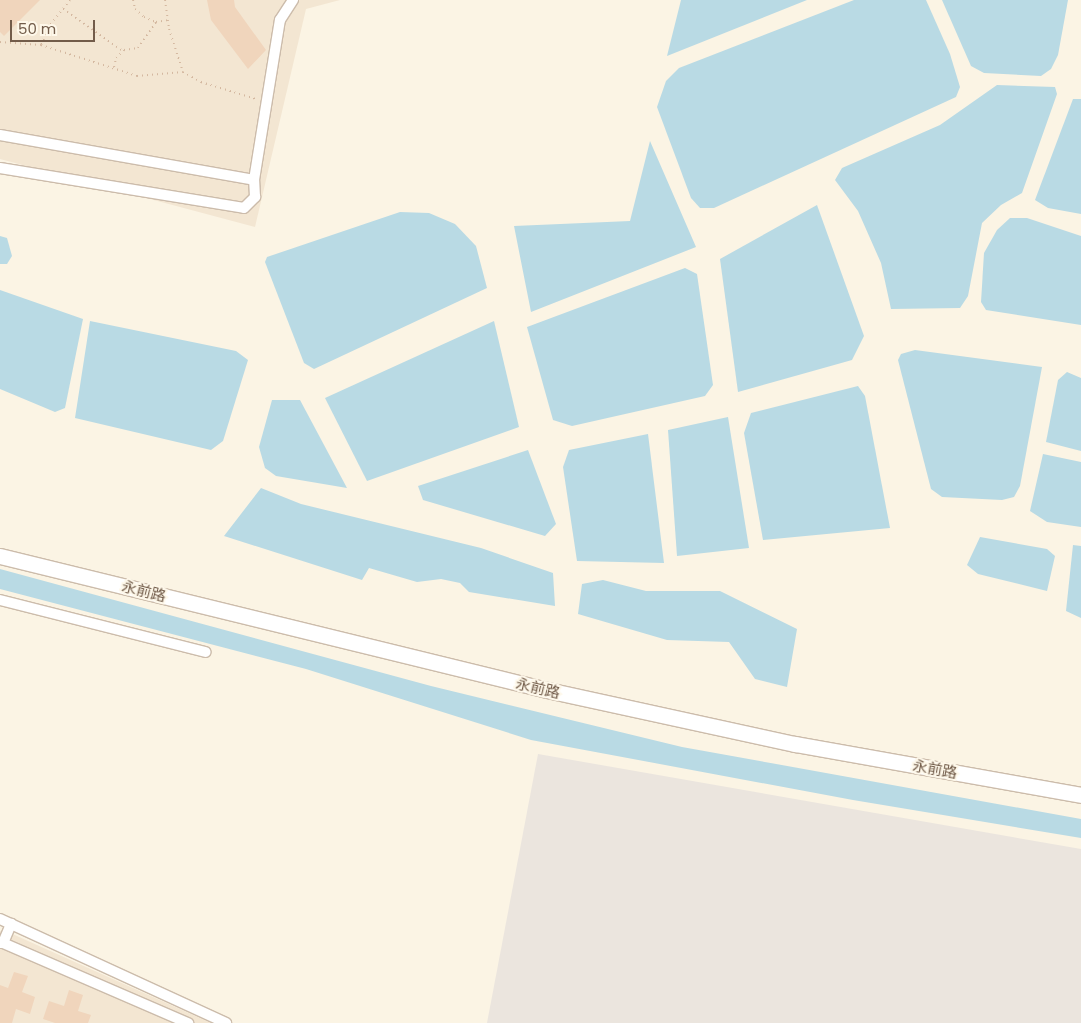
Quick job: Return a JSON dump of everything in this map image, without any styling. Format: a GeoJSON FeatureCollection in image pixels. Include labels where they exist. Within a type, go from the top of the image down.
{"type":"FeatureCollection","features":[{"type":"Feature","properties":{"kind":"street"},"geometry":{"type":"LineString","coordinates":[[0,168],[230,208],[244,208],[254,197],[254,180],[280,20],[293,0]]}},
{"type":"Feature","properties":{"kind":"street"},"geometry":{"type":"LineString","coordinates":[[0,135],[254,180]]}},
{"type":"Feature","properties":{"kind":"street","name":"永前路"},"geometry":{"type":"LineString","coordinates":[[0,556],[547,690],[796,744],[1081,795]]}},
{"type":"Feature","properties":{"kind":"street"},"geometry":{"type":"LineString","coordinates":[[0,600],[206,652]]}},
{"type":"Feature","properties":{"kind":"street"},"geometry":{"type":"LineString","coordinates":[[0,918],[226,1023]]}},
{"type":"Feature","properties":{"kind":"street"},"geometry":{"type":"LineString","coordinates":[[11,924],[2,943],[188,1023]]}},
{"type":"Feature","properties":{"kind":"path"},"geometry":{"type":"LineString","coordinates":[[41,45],[50,25],[70,0]]}},
{"type":"Feature","properties":{"kind":"path"},"geometry":{"type":"LineString","coordinates":[[133,0],[135,9],[156,22],[168,20]]}},
{"type":"Feature","properties":{"kind":"path"},"geometry":{"type":"LineString","coordinates":[[165,0],[168,20],[183,72]]}},
{"type":"Feature","properties":{"kind":"path"},"geometry":{"type":"LineString","coordinates":[[63,10],[123,51]]}},
{"type":"Feature","properties":{"kind":"path"},"geometry":{"type":"LineString","coordinates":[[113,68],[116,58],[123,51],[138,48],[156,22]]}},
{"type":"Feature","properties":{"kind":"path"},"geometry":{"type":"LineString","coordinates":[[0,42],[41,45],[113,68],[153,76],[183,72],[201,82],[268,103]]}},
{"type":"Feature","properties":{"kind":"shaded area"},"geometry":{"type":"Polygon","coordinates":[[[0,0],[340,0],[306,9],[255,227],[0,159],[0,0]]]}},
{"type":"Feature","properties":{"kind":"shaded area"},"geometry":{"type":"Polygon","coordinates":[[[538,754],[1081,849],[1081,1023],[487,1023],[538,754]]]}},
{"type":"Feature","properties":{"kind":"shaded area"},"geometry":{"type":"Polygon","coordinates":[[[0,931],[8,932],[211,1023],[0,1023],[0,931]]]}},
{"type":"Feature","properties":{"kind":"water"},"geometry":{"type":"Polygon","coordinates":[[[681,0],[807,0],[667,56],[681,0]]]}},
{"type":"Feature","properties":{"kind":"water"},"geometry":{"type":"Polygon","coordinates":[[[854,0],[926,0],[950,54],[960,87],[956,97],[714,208],[700,208],[691,198],[657,107],[666,81],[679,68],[854,0]]]}},
{"type":"Feature","properties":{"kind":"water"},"geometry":{"type":"Polygon","coordinates":[[[942,0],[1068,0],[1058,55],[1051,69],[1041,76],[984,73],[971,66],[942,0]]]}},
{"type":"Feature","properties":{"kind":"water"},"geometry":{"type":"Polygon","coordinates":[[[997,85],[1055,87],[1057,94],[1022,193],[1001,205],[982,223],[968,296],[960,308],[891,309],[881,263],[858,211],[835,180],[842,168],[940,125],[997,85]]]}},
{"type":"Feature","properties":{"kind":"water"},"geometry":{"type":"Polygon","coordinates":[[[1073,99],[1081,99],[1081,214],[1048,208],[1035,200],[1073,99]]]}},
{"type":"Feature","properties":{"kind":"water"},"geometry":{"type":"Polygon","coordinates":[[[650,141],[696,247],[531,312],[514,226],[630,221],[650,141]]]}},
{"type":"Feature","properties":{"kind":"water"},"geometry":{"type":"Polygon","coordinates":[[[817,205],[864,336],[852,360],[738,392],[720,259],[817,205]]]}},
{"type":"Feature","properties":{"kind":"water"},"geometry":{"type":"Polygon","coordinates":[[[400,212],[429,213],[455,224],[476,246],[487,288],[314,369],[304,363],[265,262],[267,257],[400,212]]]}},
{"type":"Feature","properties":{"kind":"water"},"geometry":{"type":"Polygon","coordinates":[[[1010,218],[1027,218],[1081,236],[1081,325],[986,310],[981,302],[984,253],[997,230],[1010,218]]]}},
{"type":"Feature","properties":{"kind":"water"},"geometry":{"type":"Polygon","coordinates":[[[0,236],[7,238],[12,256],[7,264],[0,264],[0,236]]]}},
{"type":"Feature","properties":{"kind":"water"},"geometry":{"type":"Polygon","coordinates":[[[685,268],[697,274],[713,385],[705,396],[572,426],[553,420],[527,327],[685,268]]]}},
{"type":"Feature","properties":{"kind":"water"},"geometry":{"type":"Polygon","coordinates":[[[0,290],[83,319],[65,408],[55,412],[0,389],[0,290]]]}},
{"type":"Feature","properties":{"kind":"water"},"geometry":{"type":"Polygon","coordinates":[[[90,321],[236,351],[248,360],[223,441],[211,450],[75,418],[90,321]]]}},
{"type":"Feature","properties":{"kind":"water"},"geometry":{"type":"Polygon","coordinates":[[[494,321],[519,427],[367,481],[325,398],[494,321]]]}},
{"type":"Feature","properties":{"kind":"water"},"geometry":{"type":"Polygon","coordinates":[[[915,350],[1042,367],[1020,486],[1014,497],[1002,500],[942,497],[931,489],[898,360],[901,354],[915,350]]]}},
{"type":"Feature","properties":{"kind":"water"},"geometry":{"type":"Polygon","coordinates":[[[1067,372],[1081,378],[1081,451],[1046,442],[1058,380],[1067,372]]]}},
{"type":"Feature","properties":{"kind":"water"},"geometry":{"type":"Polygon","coordinates":[[[858,386],[865,396],[890,528],[763,540],[744,433],[751,413],[858,386]]]}},
{"type":"Feature","properties":{"kind":"water"},"geometry":{"type":"Polygon","coordinates":[[[272,400],[300,400],[347,488],[276,476],[265,468],[259,447],[272,400]]]}},
{"type":"Feature","properties":{"kind":"water"},"geometry":{"type":"Polygon","coordinates":[[[728,417],[749,548],[677,556],[668,430],[728,417]]]}},
{"type":"Feature","properties":{"kind":"water"},"geometry":{"type":"Polygon","coordinates":[[[648,434],[664,563],[577,561],[563,467],[569,450],[648,434]]]}},
{"type":"Feature","properties":{"kind":"water"},"geometry":{"type":"Polygon","coordinates":[[[528,450],[556,524],[545,536],[423,500],[418,486],[528,450]]]}},
{"type":"Feature","properties":{"kind":"water"},"geometry":{"type":"Polygon","coordinates":[[[1043,454],[1081,462],[1081,527],[1047,522],[1030,511],[1043,454]]]}},
{"type":"Feature","properties":{"kind":"water"},"geometry":{"type":"Polygon","coordinates":[[[261,488],[301,504],[481,548],[553,573],[555,606],[469,592],[460,583],[441,579],[417,582],[369,568],[362,580],[224,536],[261,488]]]}},
{"type":"Feature","properties":{"kind":"water"},"geometry":{"type":"Polygon","coordinates":[[[980,537],[1047,549],[1055,556],[1047,591],[978,574],[967,565],[980,537]]]}},
{"type":"Feature","properties":{"kind":"water"},"geometry":{"type":"Polygon","coordinates":[[[1073,545],[1081,546],[1081,618],[1066,611],[1073,545]]]}},
{"type":"Feature","properties":{"kind":"water"},"geometry":{"type":"Polygon","coordinates":[[[0,569],[431,686],[682,747],[1081,819],[1081,838],[853,800],[531,740],[306,669],[0,589],[0,569]]]}},
{"type":"Feature","properties":{"kind":"water"},"geometry":{"type":"Polygon","coordinates":[[[603,580],[646,591],[720,591],[797,629],[787,687],[755,679],[729,642],[667,640],[578,614],[582,584],[603,580]]]}},
{"type":"Feature","properties":{"kind":"building"},"geometry":{"type":"Polygon","coordinates":[[[0,0],[40,0],[4,36],[0,32],[0,0]]]}},
{"type":"Feature","properties":{"kind":"building"},"geometry":{"type":"Polygon","coordinates":[[[207,0],[234,0],[235,7],[266,50],[248,69],[211,20],[207,0]]]}},
{"type":"Feature","properties":{"kind":"building"},"geometry":{"type":"Polygon","coordinates":[[[14,972],[28,976],[22,992],[35,997],[30,1014],[16,1009],[12,1023],[0,1023],[0,985],[8,988],[14,972]]]}},
{"type":"Feature","properties":{"kind":"building"},"geometry":{"type":"Polygon","coordinates":[[[69,990],[83,995],[78,1011],[91,1015],[88,1023],[55,1023],[43,1019],[49,1001],[64,1006],[69,990]]]}}]}
